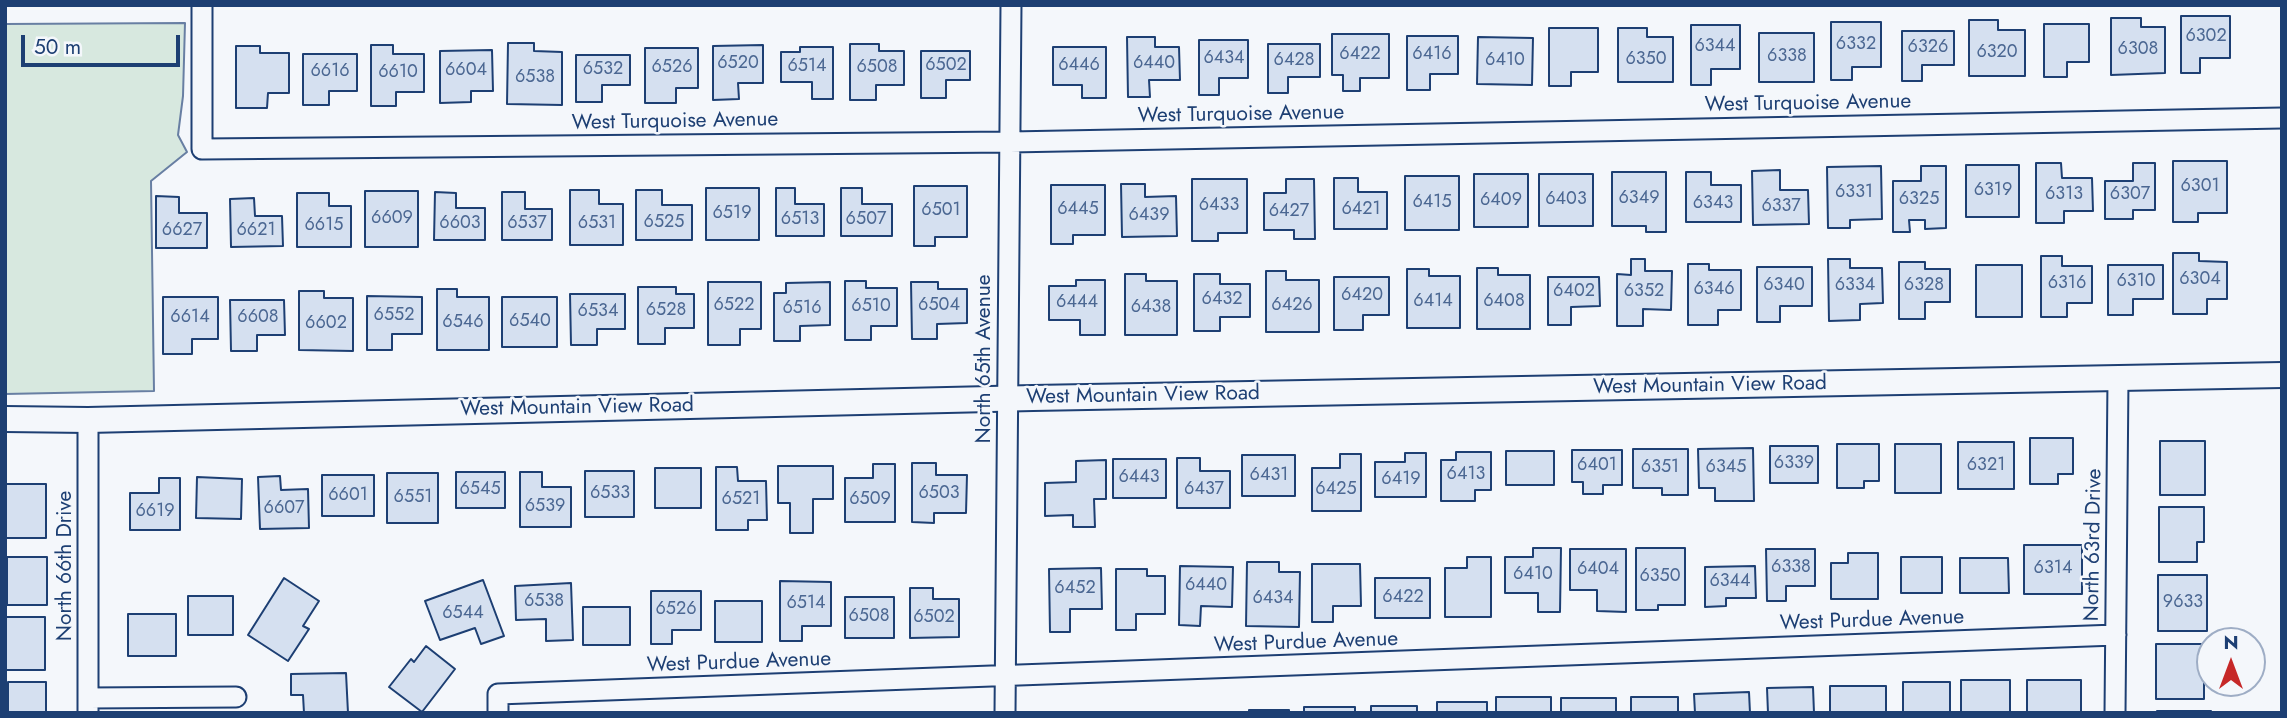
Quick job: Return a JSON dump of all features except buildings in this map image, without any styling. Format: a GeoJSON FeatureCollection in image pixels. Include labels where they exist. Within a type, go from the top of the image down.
{"type":"FeatureCollection","features":[{"type":"Feature","properties":{"kind":"street","name":"West Turquoise Avenue"},"geometry":{"type":"LineString","coordinates":[[202,5],[202,149],[1010,142],[2282,118]]}},
{"type":"Feature","properties":{"kind":"street","name":"North 65th Avenue"},"geometry":{"type":"LineString","coordinates":[[1005,713],[1012,5]]}},
{"type":"Feature","properties":{"kind":"street","name":"West Mountain View Road"},"geometry":{"type":"LineString","coordinates":[[5,419],[88,420],[2282,374]]}},
{"type":"Feature","properties":{"kind":"street","name":"North 63rd Drive"},"geometry":{"type":"LineString","coordinates":[[2115,713],[2118,378]]}},
{"type":"Feature","properties":{"kind":"street","name":"North 66th Drive"},"geometry":{"type":"LineString","coordinates":[[88,420],[88,705]]}},
{"type":"Feature","properties":{"kind":"street","name":"West Purdue Avenue"},"geometry":{"type":"LineString","coordinates":[[498,703],[1005,677],[2116,635]]}},
{"type":"Feature","properties":{"kind":"street"},"geometry":{"type":"LineString","coordinates":[[88,705],[236,697]]}},
{"type":"Feature","properties":{"kind":"shaded area"},"geometry":{"type":"Polygon","coordinates":[[[185,23],[183,96],[178,135],[187,152],[151,181],[154,391],[5,394],[5,24],[185,23]]]}}]}
